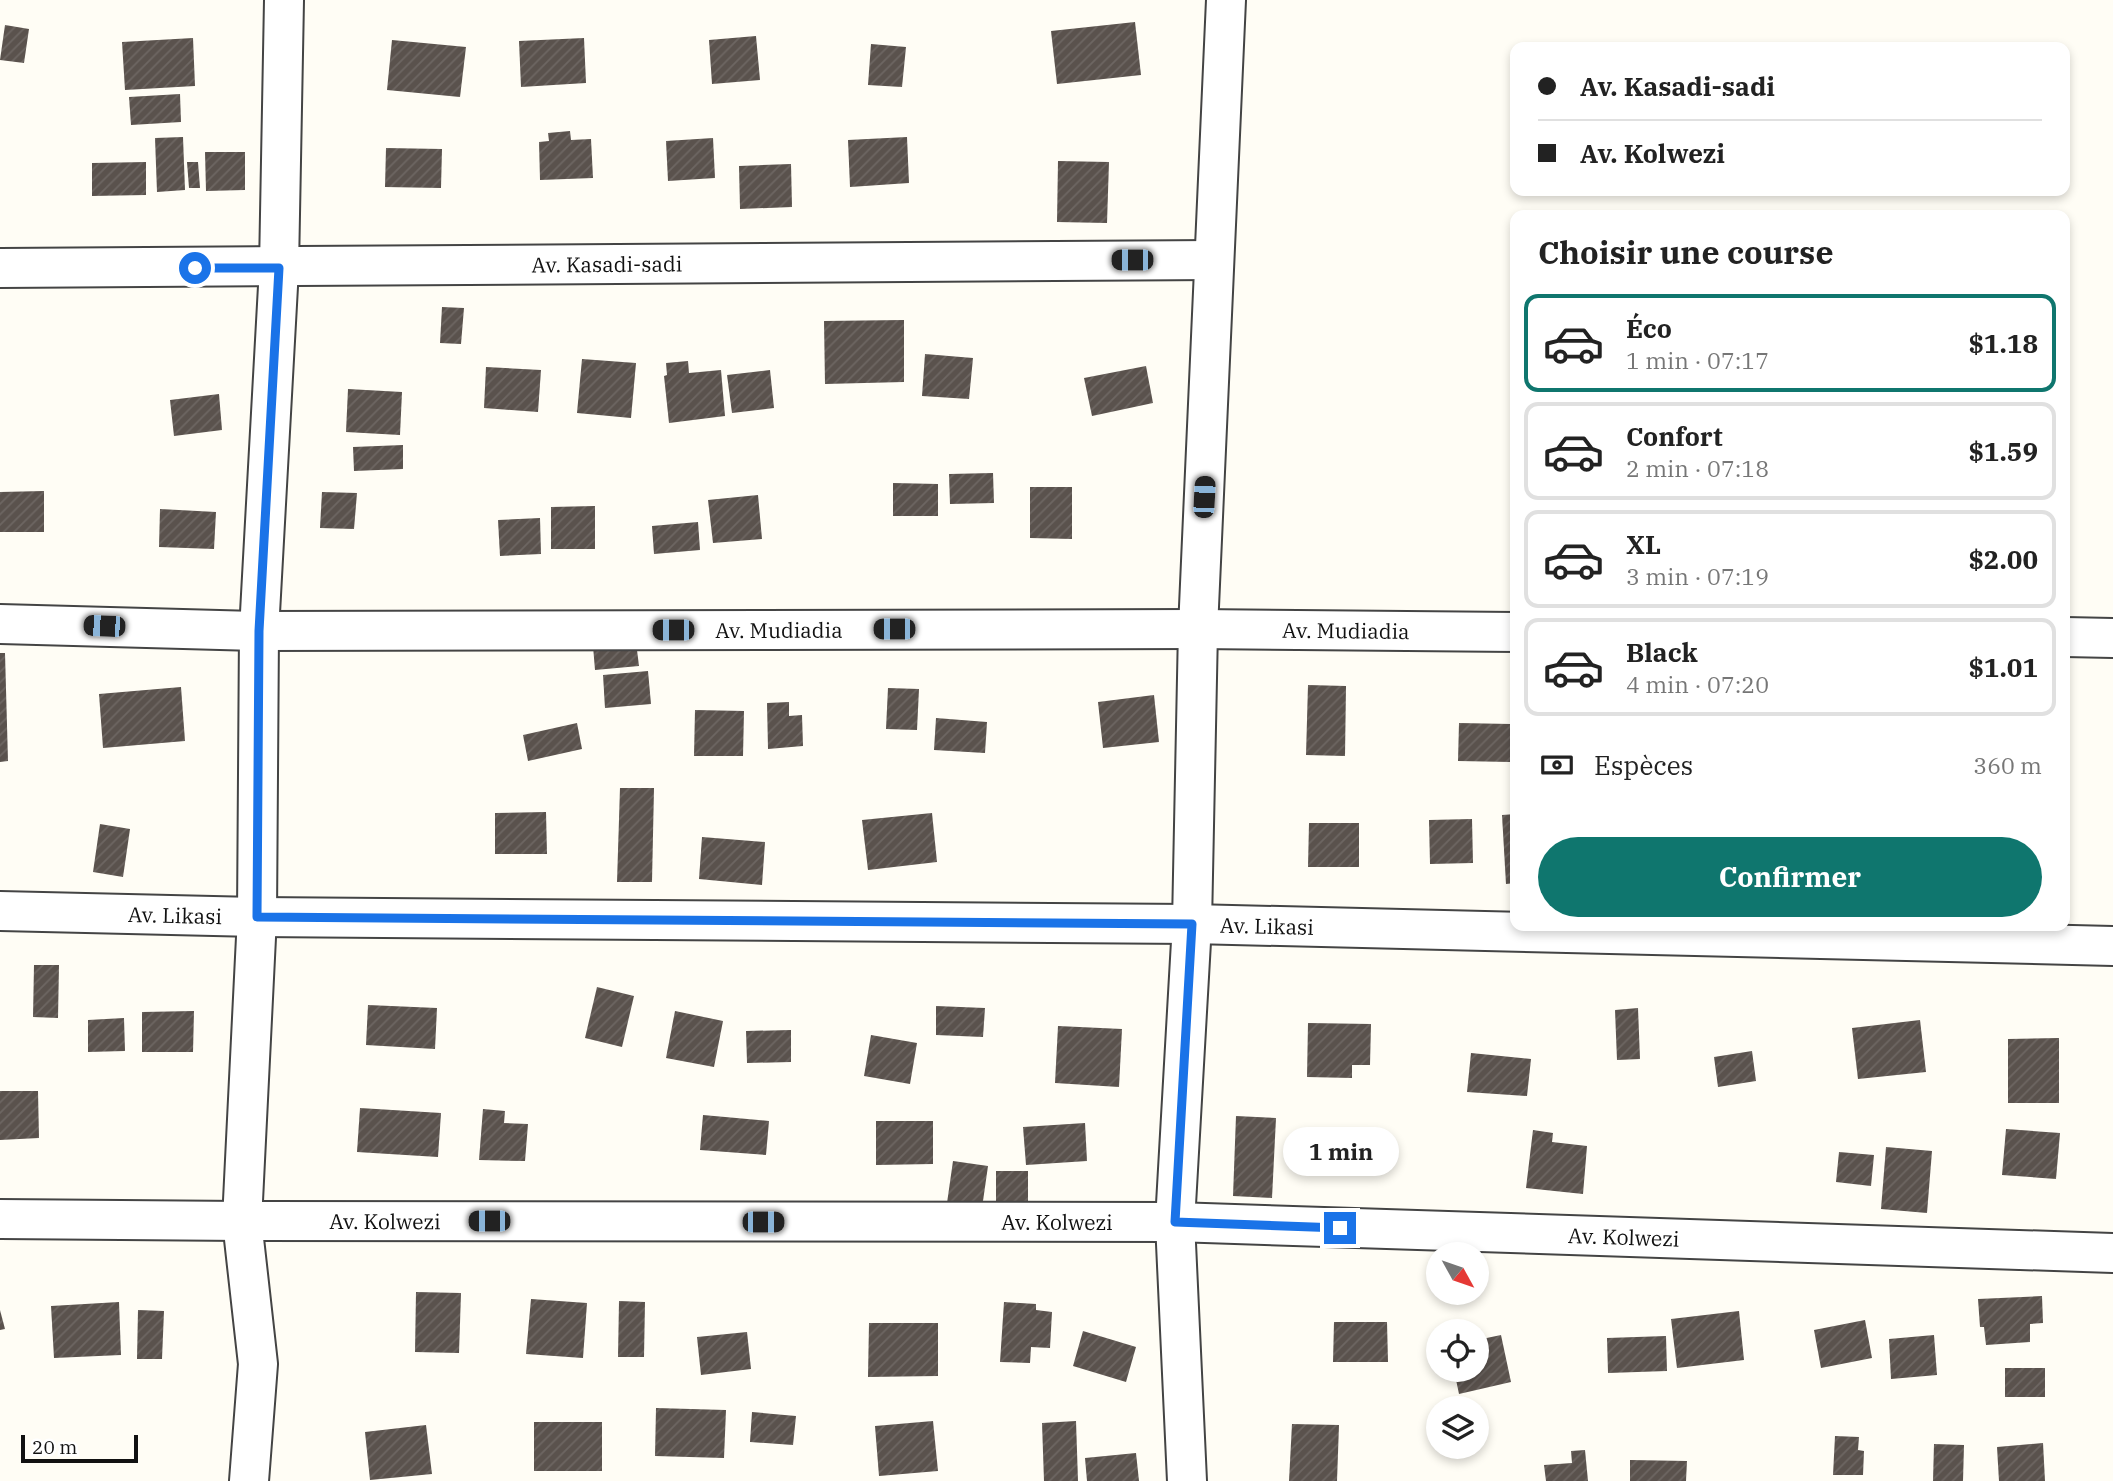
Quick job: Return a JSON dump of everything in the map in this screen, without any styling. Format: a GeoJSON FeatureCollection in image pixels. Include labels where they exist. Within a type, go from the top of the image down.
{"type":"FeatureCollection","features":[{"type":"Feature","properties":{"kind":"street"},"geometry":{"type":"LineString","coordinates":[[249,1481],[258,1364],[242,1221],[257,917],[259,631],[279,268],[284,0]]}},
{"type":"Feature","properties":{"kind":"street"},"geometry":{"type":"LineString","coordinates":[[1187,1481],[1175,1222],[1192,924],[1198,628],[1226,0]]}},
{"type":"Feature","properties":{"kind":"street","name":"Av. Kasadi-sadi"},"geometry":{"type":"LineString","coordinates":[[0,268],[1214,260]]}},
{"type":"Feature","properties":{"kind":"street","name":"Av. Mudiadia"},"geometry":{"type":"LineString","coordinates":[[0,624],[259,631],[1198,628],[1510,632]]}},
{"type":"Feature","properties":{"kind":"street"},"geometry":{"type":"LineString","coordinates":[[2070,637],[2113,638]]}},
{"type":"Feature","properties":{"kind":"street","name":"Av. Likasi"},"geometry":{"type":"LineString","coordinates":[[0,911],[257,917],[1192,924],[2113,946]]}},
{"type":"Feature","properties":{"kind":"street","name":"Av. Kolwezi"},"geometry":{"type":"LineString","coordinates":[[0,1219],[1175,1222],[2113,1253]]}},
{"type":"Feature","properties":{"kind":"building"},"geometry":{"type":"Polygon","coordinates":[[[1135,22],[1141,75],[1057,84],[1051,31],[1135,22]]]}},
{"type":"Feature","properties":{"kind":"building"},"geometry":{"type":"Polygon","coordinates":[[[5,25],[29,29],[24,63],[0,60],[5,25]]]}},
{"type":"Feature","properties":{"kind":"building"},"geometry":{"type":"Polygon","coordinates":[[[756,36],[760,80],[712,84],[709,40],[756,36]]]}},
{"type":"Feature","properties":{"kind":"building"},"geometry":{"type":"Polygon","coordinates":[[[193,38],[195,86],[125,90],[122,42],[193,38]]]}},
{"type":"Feature","properties":{"kind":"building"},"geometry":{"type":"Polygon","coordinates":[[[584,38],[586,83],[521,87],[519,41],[584,38]]]}},
{"type":"Feature","properties":{"kind":"building"},"geometry":{"type":"Polygon","coordinates":[[[392,40],[466,47],[460,97],[387,90],[392,40]]]}},
{"type":"Feature","properties":{"kind":"building"},"geometry":{"type":"Polygon","coordinates":[[[871,44],[906,47],[902,87],[868,85],[871,44]]]}},
{"type":"Feature","properties":{"kind":"building"},"geometry":{"type":"Polygon","coordinates":[[[180,94],[181,122],[131,125],[129,97],[180,94]]]}},
{"type":"Feature","properties":{"kind":"building"},"geometry":{"type":"Polygon","coordinates":[[[570,131],[571,140],[591,139],[593,178],[540,180],[539,142],[549,141],[548,133],[570,131]]]}},
{"type":"Feature","properties":{"kind":"building"},"geometry":{"type":"Polygon","coordinates":[[[183,137],[185,190],[157,192],[155,138],[183,137]]]}},
{"type":"Feature","properties":{"kind":"building"},"geometry":{"type":"Polygon","coordinates":[[[907,137],[909,183],[850,187],[848,140],[907,137]]]}},
{"type":"Feature","properties":{"kind":"building"},"geometry":{"type":"Polygon","coordinates":[[[713,138],[715,178],[668,181],[666,141],[713,138]]]}},
{"type":"Feature","properties":{"kind":"building"},"geometry":{"type":"Polygon","coordinates":[[[386,148],[442,149],[441,188],[385,187],[386,148]]]}},
{"type":"Feature","properties":{"kind":"building"},"geometry":{"type":"Polygon","coordinates":[[[205,152],[245,152],[245,190],[206,191],[205,152]]]}},
{"type":"Feature","properties":{"kind":"building"},"geometry":{"type":"Polygon","coordinates":[[[1058,161],[1109,162],[1107,223],[1057,222],[1058,161]]]}},
{"type":"Feature","properties":{"kind":"building"},"geometry":{"type":"Polygon","coordinates":[[[146,162],[146,195],[92,196],[92,163],[146,162]]]}},
{"type":"Feature","properties":{"kind":"building"},"geometry":{"type":"Polygon","coordinates":[[[187,162],[198,162],[200,188],[189,188],[187,162]]]}},
{"type":"Feature","properties":{"kind":"building"},"geometry":{"type":"Polygon","coordinates":[[[791,164],[792,207],[740,209],[739,166],[791,164]]]}},
{"type":"Feature","properties":{"kind":"building"},"geometry":{"type":"Polygon","coordinates":[[[442,307],[464,308],[461,344],[440,343],[442,307]]]}},
{"type":"Feature","properties":{"kind":"building"},"geometry":{"type":"Polygon","coordinates":[[[904,320],[904,382],[825,384],[824,321],[904,320]]]}},
{"type":"Feature","properties":{"kind":"building"},"geometry":{"type":"Polygon","coordinates":[[[925,354],[973,358],[969,399],[922,396],[925,354]]]}},
{"type":"Feature","properties":{"kind":"building"},"geometry":{"type":"Polygon","coordinates":[[[582,359],[636,363],[631,418],[577,413],[582,359]]]}},
{"type":"Feature","properties":{"kind":"building"},"geometry":{"type":"Polygon","coordinates":[[[688,361],[689,373],[721,370],[725,416],[669,423],[664,376],[667,375],[666,363],[688,361]]]}},
{"type":"Feature","properties":{"kind":"building"},"geometry":{"type":"Polygon","coordinates":[[[1146,366],[1153,403],[1092,416],[1084,378],[1146,366]]]}},
{"type":"Feature","properties":{"kind":"building"},"geometry":{"type":"Polygon","coordinates":[[[486,367],[541,370],[538,412],[484,408],[486,367]]]}},
{"type":"Feature","properties":{"kind":"building"},"geometry":{"type":"Polygon","coordinates":[[[770,370],[774,408],[732,413],[727,375],[770,370]]]}},
{"type":"Feature","properties":{"kind":"building"},"geometry":{"type":"Polygon","coordinates":[[[348,389],[402,392],[400,435],[346,432],[348,389]]]}},
{"type":"Feature","properties":{"kind":"building"},"geometry":{"type":"Polygon","coordinates":[[[219,394],[222,430],[174,436],[170,400],[219,394]]]}},
{"type":"Feature","properties":{"kind":"building"},"geometry":{"type":"Polygon","coordinates":[[[403,445],[403,469],[354,471],[353,447],[403,445]]]}},
{"type":"Feature","properties":{"kind":"building"},"geometry":{"type":"Polygon","coordinates":[[[993,473],[994,503],[950,504],[949,474],[993,473]]]}},
{"type":"Feature","properties":{"kind":"building"},"geometry":{"type":"Polygon","coordinates":[[[893,483],[938,484],[938,516],[893,516],[893,483]]]}},
{"type":"Feature","properties":{"kind":"building"},"geometry":{"type":"Polygon","coordinates":[[[1030,487],[1072,487],[1072,539],[1030,538],[1030,487]]]}},
{"type":"Feature","properties":{"kind":"building"},"geometry":{"type":"Polygon","coordinates":[[[44,491],[44,532],[0,532],[0,492],[44,491]]]}},
{"type":"Feature","properties":{"kind":"building"},"geometry":{"type":"Polygon","coordinates":[[[322,492],[357,493],[354,529],[320,528],[322,492]]]}},
{"type":"Feature","properties":{"kind":"building"},"geometry":{"type":"Polygon","coordinates":[[[758,495],[762,539],[713,543],[708,500],[758,495]]]}},
{"type":"Feature","properties":{"kind":"building"},"geometry":{"type":"Polygon","coordinates":[[[595,506],[595,549],[551,549],[551,507],[595,506]]]}},
{"type":"Feature","properties":{"kind":"building"},"geometry":{"type":"Polygon","coordinates":[[[160,509],[216,512],[214,549],[159,547],[160,509]]]}},
{"type":"Feature","properties":{"kind":"building"},"geometry":{"type":"Polygon","coordinates":[[[540,518],[541,554],[500,556],[498,520],[540,518]]]}},
{"type":"Feature","properties":{"kind":"building"},"geometry":{"type":"Polygon","coordinates":[[[698,522],[700,550],[654,554],[652,526],[698,522]]]}},
{"type":"Feature","properties":{"kind":"building"},"geometry":{"type":"Polygon","coordinates":[[[636,642],[639,666],[595,670],[593,646],[636,642]]]}},
{"type":"Feature","properties":{"kind":"building"},"geometry":{"type":"Polygon","coordinates":[[[0,653],[5,653],[8,761],[0,762],[0,653]]]}},
{"type":"Feature","properties":{"kind":"building"},"geometry":{"type":"Polygon","coordinates":[[[648,671],[651,704],[605,708],[603,675],[648,671]]]}},
{"type":"Feature","properties":{"kind":"building"},"geometry":{"type":"Polygon","coordinates":[[[1308,685],[1346,686],[1345,756],[1306,755],[1308,685]]]}},
{"type":"Feature","properties":{"kind":"building"},"geometry":{"type":"Polygon","coordinates":[[[181,687],[185,741],[103,748],[99,694],[181,687]]]}},
{"type":"Feature","properties":{"kind":"building"},"geometry":{"type":"Polygon","coordinates":[[[888,688],[919,689],[917,730],[886,729],[888,688]]]}},
{"type":"Feature","properties":{"kind":"building"},"geometry":{"type":"Polygon","coordinates":[[[1154,695],[1159,742],[1103,748],[1098,702],[1154,695]]]}},
{"type":"Feature","properties":{"kind":"building"},"geometry":{"type":"Polygon","coordinates":[[[789,702],[789,716],[802,715],[803,746],[768,749],[767,703],[789,702]]]}},
{"type":"Feature","properties":{"kind":"building"},"geometry":{"type":"Polygon","coordinates":[[[695,710],[744,711],[743,756],[694,756],[695,710]]]}},
{"type":"Feature","properties":{"kind":"building"},"geometry":{"type":"Polygon","coordinates":[[[936,718],[987,722],[985,753],[934,750],[936,718]]]}},
{"type":"Feature","properties":{"kind":"building"},"geometry":{"type":"Polygon","coordinates":[[[577,723],[582,749],[528,761],[523,735],[577,723]]]}},
{"type":"Feature","properties":{"kind":"building"},"geometry":{"type":"Polygon","coordinates":[[[1459,723],[1510,724],[1510,762],[1458,761],[1459,723]]]}},
{"type":"Feature","properties":{"kind":"building"},"geometry":{"type":"Polygon","coordinates":[[[620,788],[654,788],[652,882],[617,882],[620,788]]]}},
{"type":"Feature","properties":{"kind":"building"},"geometry":{"type":"Polygon","coordinates":[[[546,812],[547,854],[495,854],[495,813],[546,812]]]}},
{"type":"Feature","properties":{"kind":"building"},"geometry":{"type":"Polygon","coordinates":[[[932,813],[937,862],[868,870],[862,820],[932,813]]]}},
{"type":"Feature","properties":{"kind":"building"},"geometry":{"type":"Polygon","coordinates":[[[1510,814],[1510,884],[1506,884],[1502,815],[1510,814]]]}},
{"type":"Feature","properties":{"kind":"building"},"geometry":{"type":"Polygon","coordinates":[[[1472,819],[1473,863],[1430,864],[1429,820],[1472,819]]]}},
{"type":"Feature","properties":{"kind":"building"},"geometry":{"type":"Polygon","coordinates":[[[1309,823],[1359,823],[1359,867],[1308,867],[1309,823]]]}},
{"type":"Feature","properties":{"kind":"building"},"geometry":{"type":"Polygon","coordinates":[[[100,824],[130,829],[123,877],[93,872],[100,824]]]}},
{"type":"Feature","properties":{"kind":"building"},"geometry":{"type":"Polygon","coordinates":[[[702,837],[765,842],[762,885],[699,879],[702,837]]]}},
{"type":"Feature","properties":{"kind":"building"},"geometry":{"type":"Polygon","coordinates":[[[34,965],[59,965],[58,1018],[33,1017],[34,965]]]}},
{"type":"Feature","properties":{"kind":"building"},"geometry":{"type":"Polygon","coordinates":[[[597,987],[634,996],[622,1047],[585,1038],[597,987]]]}},
{"type":"Feature","properties":{"kind":"building"},"geometry":{"type":"Polygon","coordinates":[[[368,1005],[437,1008],[435,1049],[366,1045],[368,1005]]]}},
{"type":"Feature","properties":{"kind":"building"},"geometry":{"type":"Polygon","coordinates":[[[936,1006],[985,1008],[983,1037],[936,1035],[936,1006]]]}},
{"type":"Feature","properties":{"kind":"building"},"geometry":{"type":"Polygon","coordinates":[[[1638,1008],[1640,1059],[1617,1060],[1615,1010],[1638,1008]]]}},
{"type":"Feature","properties":{"kind":"building"},"geometry":{"type":"Polygon","coordinates":[[[194,1011],[193,1052],[142,1052],[142,1012],[194,1011]]]}},
{"type":"Feature","properties":{"kind":"building"},"geometry":{"type":"Polygon","coordinates":[[[675,1011],[723,1021],[714,1067],[666,1058],[675,1011]]]}},
{"type":"Feature","properties":{"kind":"building"},"geometry":{"type":"Polygon","coordinates":[[[124,1018],[125,1051],[88,1052],[88,1020],[124,1018]]]}},
{"type":"Feature","properties":{"kind":"building"},"geometry":{"type":"Polygon","coordinates":[[[1920,1020],[1926,1072],[1858,1079],[1852,1028],[1920,1020]]]}},
{"type":"Feature","properties":{"kind":"building"},"geometry":{"type":"Polygon","coordinates":[[[1308,1023],[1371,1024],[1370,1065],[1352,1065],[1352,1078],[1307,1077],[1308,1023]]]}},
{"type":"Feature","properties":{"kind":"building"},"geometry":{"type":"Polygon","coordinates":[[[1058,1026],[1122,1029],[1119,1087],[1055,1083],[1058,1026]]]}},
{"type":"Feature","properties":{"kind":"building"},"geometry":{"type":"Polygon","coordinates":[[[791,1030],[791,1062],[747,1063],[746,1031],[791,1030]]]}},
{"type":"Feature","properties":{"kind":"building"},"geometry":{"type":"Polygon","coordinates":[[[871,1035],[917,1043],[910,1084],[864,1076],[871,1035]]]}},
{"type":"Feature","properties":{"kind":"building"},"geometry":{"type":"Polygon","coordinates":[[[2059,1038],[2059,1103],[2008,1103],[2008,1039],[2059,1038]]]}},
{"type":"Feature","properties":{"kind":"building"},"geometry":{"type":"Polygon","coordinates":[[[1752,1051],[1756,1081],[1718,1087],[1714,1057],[1752,1051]]]}},
{"type":"Feature","properties":{"kind":"building"},"geometry":{"type":"Polygon","coordinates":[[[1471,1053],[1531,1059],[1527,1096],[1467,1092],[1471,1053]]]}},
{"type":"Feature","properties":{"kind":"building"},"geometry":{"type":"Polygon","coordinates":[[[0,1091],[38,1091],[39,1138],[0,1140],[0,1091]]]}},
{"type":"Feature","properties":{"kind":"building"},"geometry":{"type":"Polygon","coordinates":[[[360,1108],[441,1113],[438,1157],[357,1152],[360,1108]]]}},
{"type":"Feature","properties":{"kind":"building"},"geometry":{"type":"Polygon","coordinates":[[[483,1109],[505,1111],[504,1123],[528,1124],[525,1161],[479,1160],[483,1109]]]}},
{"type":"Feature","properties":{"kind":"building"},"geometry":{"type":"Polygon","coordinates":[[[703,1115],[769,1121],[766,1155],[700,1150],[703,1115]]]}},
{"type":"Feature","properties":{"kind":"building"},"geometry":{"type":"Polygon","coordinates":[[[1236,1116],[1276,1118],[1272,1198],[1233,1196],[1236,1116]]]}},
{"type":"Feature","properties":{"kind":"building"},"geometry":{"type":"Polygon","coordinates":[[[876,1121],[933,1121],[933,1164],[876,1165],[876,1121]]]}},
{"type":"Feature","properties":{"kind":"building"},"geometry":{"type":"Polygon","coordinates":[[[1085,1123],[1087,1161],[1026,1165],[1023,1127],[1085,1123]]]}},
{"type":"Feature","properties":{"kind":"building"},"geometry":{"type":"Polygon","coordinates":[[[2006,1129],[2060,1133],[2056,1179],[2002,1175],[2006,1129]]]}},
{"type":"Feature","properties":{"kind":"building"},"geometry":{"type":"Polygon","coordinates":[[[1533,1130],[1553,1133],[1552,1142],[1587,1146],[1583,1194],[1526,1188],[1533,1130]]]}},
{"type":"Feature","properties":{"kind":"building"},"geometry":{"type":"Polygon","coordinates":[[[1886,1147],[1932,1151],[1927,1213],[1881,1209],[1886,1147]]]}},
{"type":"Feature","properties":{"kind":"building"},"geometry":{"type":"Polygon","coordinates":[[[1839,1152],[1874,1155],[1871,1186],[1836,1182],[1839,1152]]]}},
{"type":"Feature","properties":{"kind":"building"},"geometry":{"type":"Polygon","coordinates":[[[953,1161],[988,1166],[981,1215],[946,1210],[953,1161]]]}},
{"type":"Feature","properties":{"kind":"building"},"geometry":{"type":"Polygon","coordinates":[[[996,1171],[1028,1171],[1028,1217],[996,1217],[996,1171]]]}},
{"type":"Feature","properties":{"kind":"building"},"geometry":{"type":"Polygon","coordinates":[[[416,1292],[461,1293],[459,1353],[415,1352],[416,1292]]]}},
{"type":"Feature","properties":{"kind":"building"},"geometry":{"type":"Polygon","coordinates":[[[2042,1296],[2043,1323],[2030,1324],[2030,1342],[1986,1345],[1984,1327],[1980,1327],[1978,1299],[2042,1296]]]}},
{"type":"Feature","properties":{"kind":"building"},"geometry":{"type":"Polygon","coordinates":[[[531,1299],[587,1303],[583,1358],[526,1354],[531,1299]]]}},
{"type":"Feature","properties":{"kind":"building"},"geometry":{"type":"Polygon","coordinates":[[[619,1301],[645,1302],[644,1357],[618,1357],[619,1301]]]}},
{"type":"Feature","properties":{"kind":"building"},"geometry":{"type":"Polygon","coordinates":[[[119,1302],[121,1355],[54,1358],[51,1306],[119,1302]]]}},
{"type":"Feature","properties":{"kind":"building"},"geometry":{"type":"Polygon","coordinates":[[[1004,1302],[1036,1304],[1036,1310],[1052,1312],[1050,1348],[1031,1347],[1030,1363],[1000,1362],[1004,1302]]]}},
{"type":"Feature","properties":{"kind":"building"},"geometry":{"type":"Polygon","coordinates":[[[0,1310],[5,1329],[0,1330],[0,1310]]]}},
{"type":"Feature","properties":{"kind":"building"},"geometry":{"type":"Polygon","coordinates":[[[138,1310],[164,1311],[162,1359],[137,1359],[138,1310]]]}},
{"type":"Feature","properties":{"kind":"building"},"geometry":{"type":"Polygon","coordinates":[[[1739,1311],[1744,1360],[1677,1368],[1671,1319],[1739,1311]]]}},
{"type":"Feature","properties":{"kind":"building"},"geometry":{"type":"Polygon","coordinates":[[[1865,1320],[1872,1358],[1821,1368],[1814,1330],[1865,1320]]]}},
{"type":"Feature","properties":{"kind":"building"},"geometry":{"type":"Polygon","coordinates":[[[1334,1322],[1387,1322],[1388,1362],[1333,1362],[1334,1322]]]}},
{"type":"Feature","properties":{"kind":"building"},"geometry":{"type":"Polygon","coordinates":[[[869,1323],[938,1323],[938,1376],[868,1377],[869,1323]]]}},
{"type":"Feature","properties":{"kind":"building"},"geometry":{"type":"Polygon","coordinates":[[[1083,1331],[1136,1347],[1126,1382],[1073,1366],[1083,1331]]]}},
{"type":"Feature","properties":{"kind":"building"},"geometry":{"type":"Polygon","coordinates":[[[747,1332],[751,1369],[701,1375],[697,1337],[747,1332]]]}},
{"type":"Feature","properties":{"kind":"building"},"geometry":{"type":"Polygon","coordinates":[[[1501,1335],[1511,1382],[1459,1394],[1456,1382],[1489,1382],[1489,1338],[1501,1335]]]}},
{"type":"Feature","properties":{"kind":"building"},"geometry":{"type":"Polygon","coordinates":[[[1934,1335],[1937,1375],[1891,1379],[1889,1339],[1934,1335]]]}},
{"type":"Feature","properties":{"kind":"building"},"geometry":{"type":"Polygon","coordinates":[[[1666,1336],[1667,1371],[1608,1373],[1607,1338],[1666,1336]]]}},
{"type":"Feature","properties":{"kind":"building"},"geometry":{"type":"Polygon","coordinates":[[[2005,1368],[2045,1368],[2045,1397],[2005,1397],[2005,1368]]]}},
{"type":"Feature","properties":{"kind":"building"},"geometry":{"type":"Polygon","coordinates":[[[656,1408],[726,1410],[724,1458],[655,1456],[656,1408]]]}},
{"type":"Feature","properties":{"kind":"building"},"geometry":{"type":"Polygon","coordinates":[[[752,1412],[796,1416],[793,1445],[750,1442],[752,1412]]]}},
{"type":"Feature","properties":{"kind":"building"},"geometry":{"type":"Polygon","coordinates":[[[933,1421],[938,1471],[879,1476],[875,1426],[933,1421]]]}},
{"type":"Feature","properties":{"kind":"building"},"geometry":{"type":"Polygon","coordinates":[[[1076,1421],[1078,1481],[1044,1481],[1042,1423],[1076,1421]]]}},
{"type":"Feature","properties":{"kind":"building"},"geometry":{"type":"Polygon","coordinates":[[[534,1422],[602,1422],[602,1471],[534,1471],[534,1422]]]}},
{"type":"Feature","properties":{"kind":"building"},"geometry":{"type":"Polygon","coordinates":[[[1292,1424],[1339,1425],[1337,1481],[1289,1481],[1292,1424]]]}},
{"type":"Feature","properties":{"kind":"building"},"geometry":{"type":"Polygon","coordinates":[[[426,1425],[432,1474],[370,1480],[365,1432],[426,1425]]]}},
{"type":"Feature","properties":{"kind":"building"},"geometry":{"type":"Polygon","coordinates":[[[1835,1436],[1859,1437],[1858,1450],[1864,1451],[1863,1475],[1833,1475],[1835,1436]]]}},
{"type":"Feature","properties":{"kind":"building"},"geometry":{"type":"Polygon","coordinates":[[[2043,1443],[2045,1481],[1999,1481],[1997,1447],[2043,1443]]]}},
{"type":"Feature","properties":{"kind":"building"},"geometry":{"type":"Polygon","coordinates":[[[1934,1444],[1964,1445],[1963,1481],[1933,1481],[1934,1444]]]}},
{"type":"Feature","properties":{"kind":"building"},"geometry":{"type":"Polygon","coordinates":[[[1585,1450],[1588,1481],[1546,1481],[1544,1465],[1572,1463],[1571,1451],[1585,1450]]]}},
{"type":"Feature","properties":{"kind":"building"},"geometry":{"type":"Polygon","coordinates":[[[1136,1453],[1139,1481],[1087,1481],[1085,1458],[1136,1453]]]}},
{"type":"Feature","properties":{"kind":"building"},"geometry":{"type":"Polygon","coordinates":[[[1630,1460],[1687,1461],[1686,1481],[1630,1481],[1630,1460]]]}},
{"type":"Feature","properties":{"kind":"route"},"geometry":{"type":"LineString","coordinates":[[195,268],[279,268],[259,631],[257,917],[1192,924],[1175,1222],[1340,1228]]}}]}
